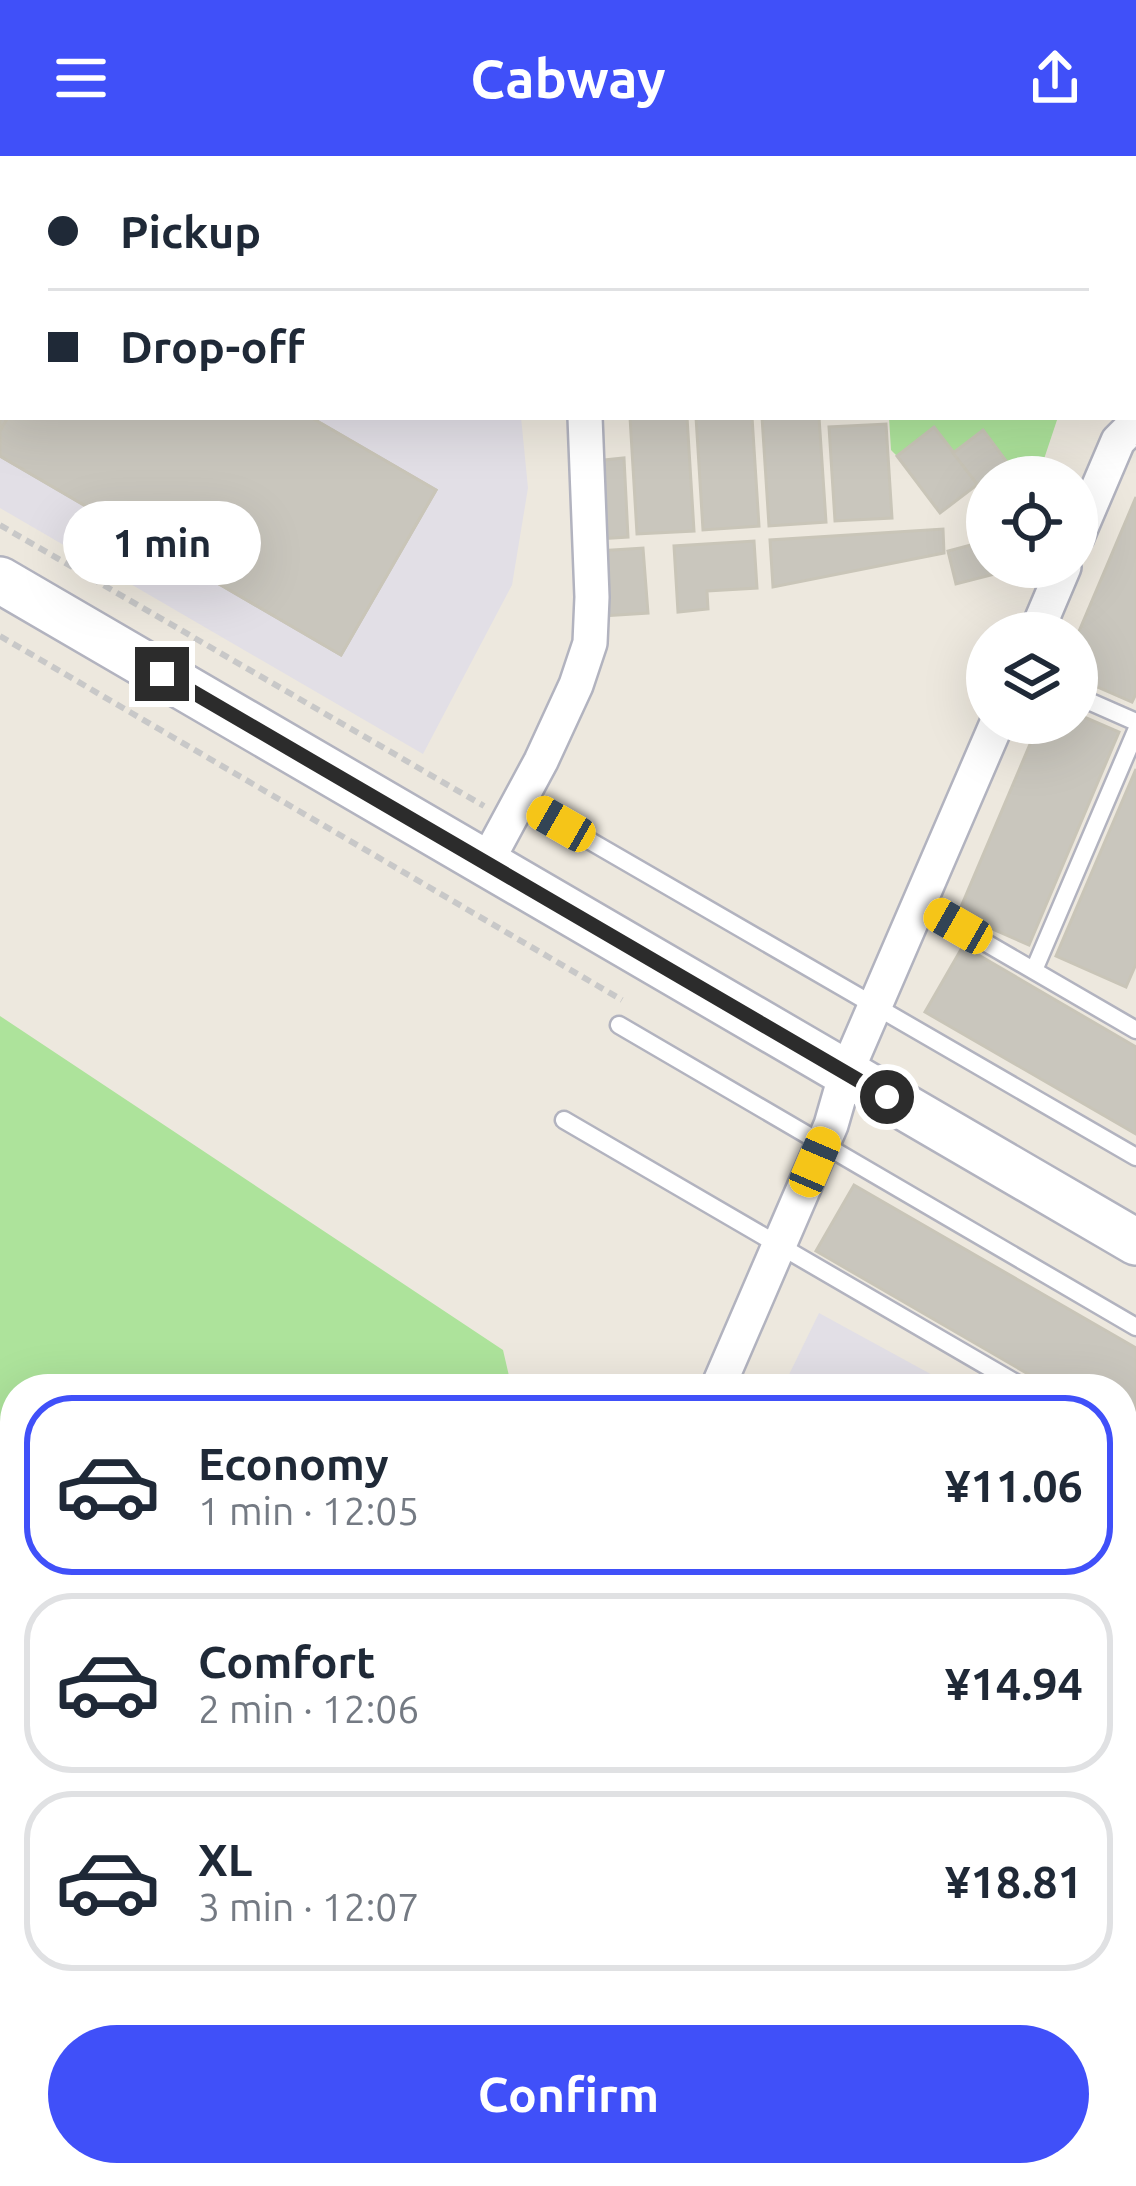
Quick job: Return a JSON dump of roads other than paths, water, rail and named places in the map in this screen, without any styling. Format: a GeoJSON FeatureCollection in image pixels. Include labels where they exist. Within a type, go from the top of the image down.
{"type":"FeatureCollection","features":[{"type":"Feature","properties":{"kind":"street"},"geometry":{"type":"LineString","coordinates":[[486,862],[577,685],[590,643],[585,420]]}},
{"type":"Feature","properties":{"kind":"street"},"geometry":{"type":"LineString","coordinates":[[1098,487],[1118,441],[1136,428]]}},
{"type":"Feature","properties":{"kind":"street"},"geometry":{"type":"LineString","coordinates":[[0,580],[1136,1242]]}},
{"type":"Feature","properties":{"kind":"street"},"geometry":{"type":"LineString","coordinates":[[723,1374],[988,744]]}},
{"type":"Feature","properties":{"kind":"lane"},"geometry":{"type":"LineString","coordinates":[[1098,705],[1136,722]]}},
{"type":"Feature","properties":{"kind":"lane"},"geometry":{"type":"LineString","coordinates":[[1034,970],[1136,731]]}},
{"type":"Feature","properties":{"kind":"lane"},"geometry":{"type":"LineString","coordinates":[[521,801],[1136,1156]]}},
{"type":"Feature","properties":{"kind":"lane"},"geometry":{"type":"LineString","coordinates":[[920,904],[1135,1026]]}},
{"type":"Feature","properties":{"kind":"lane"},"geometry":{"type":"LineString","coordinates":[[619,1025],[1136,1327]]}},
{"type":"Feature","properties":{"kind":"lane"},"geometry":{"type":"LineString","coordinates":[[564,1120],[1000,1374]]}}]}
